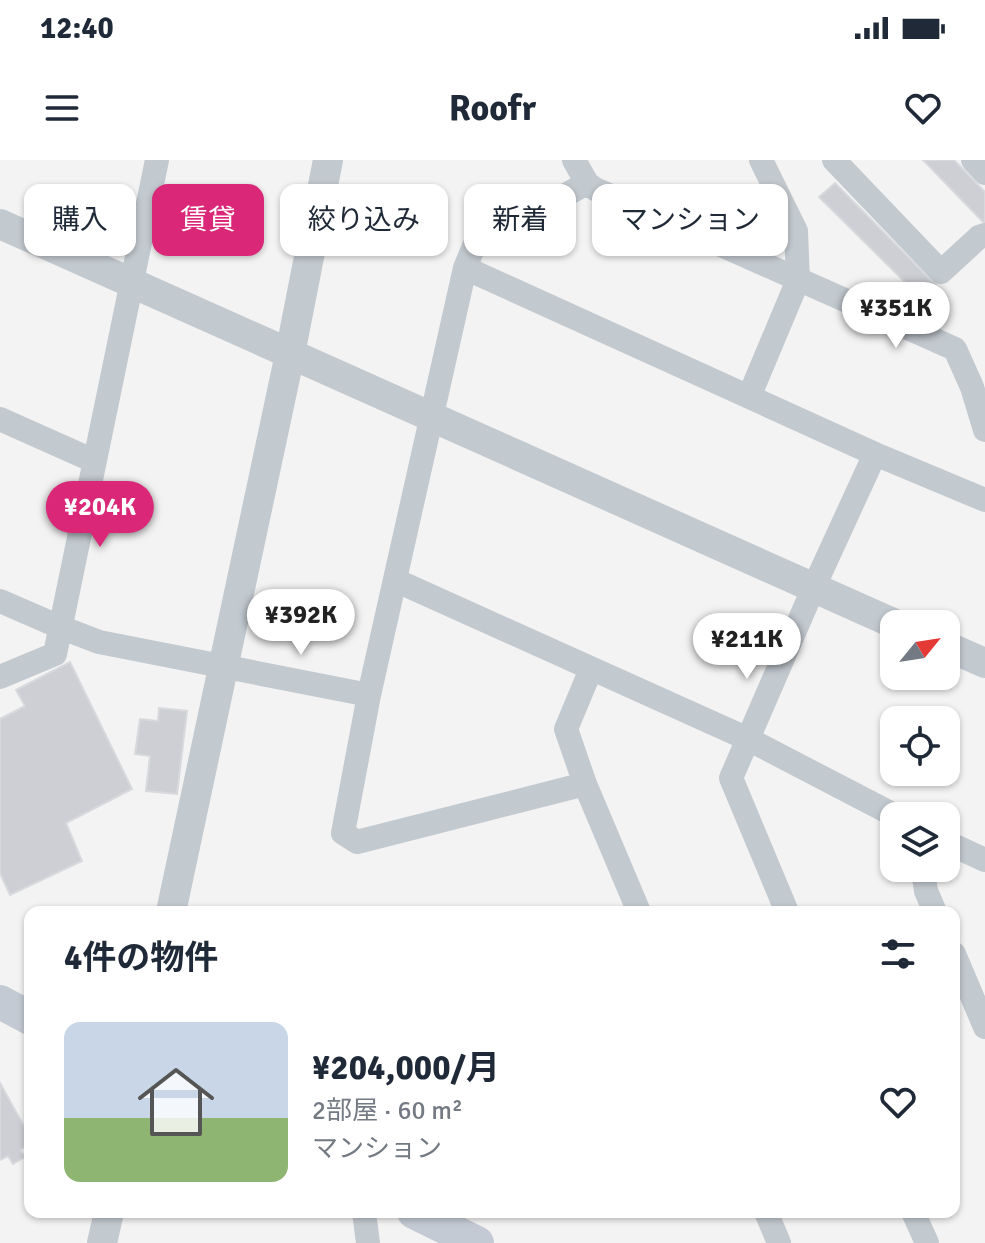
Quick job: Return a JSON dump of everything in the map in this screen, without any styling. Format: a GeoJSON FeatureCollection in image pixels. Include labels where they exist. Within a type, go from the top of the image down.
{"type":"FeatureCollection","features":[{"type":"Feature","properties":{"kind":"main road"},"geometry":{"type":"LineString","coordinates":[[0,1002],[24,1015]]}},
{"type":"Feature","properties":{"kind":"main road"},"geometry":{"type":"LineString","coordinates":[[426,1218],[477,1243]]}},
{"type":"Feature","properties":{"kind":"street"},"geometry":{"type":"LineString","coordinates":[[0,677],[55,654],[157,160]]}},
{"type":"Feature","properties":{"kind":"street"},"geometry":{"type":"LineString","coordinates":[[172,906],[290,354],[328,160]]}},
{"type":"Feature","properties":{"kind":"street"},"geometry":{"type":"LineString","coordinates":[[574,160],[587,183],[595,189],[955,349],[972,387],[985,430]]}},
{"type":"Feature","properties":{"kind":"street"},"geometry":{"type":"LineString","coordinates":[[749,397],[798,280],[796,231],[761,160]]}},
{"type":"Feature","properties":{"kind":"street"},"geometry":{"type":"LineString","coordinates":[[834,160],[941,272],[985,235]]}},
{"type":"Feature","properties":{"kind":"street"},"geometry":{"type":"LineString","coordinates":[[973,160],[985,173]]}},
{"type":"Feature","properties":{"kind":"street"},"geometry":{"type":"LineString","coordinates":[[585,784],[357,842],[343,833],[369,695],[465,268],[474,246],[587,183]]}},
{"type":"Feature","properties":{"kind":"street"},"geometry":{"type":"LineString","coordinates":[[0,224],[880,618]]}},
{"type":"Feature","properties":{"kind":"street"},"geometry":{"type":"LineString","coordinates":[[465,268],[875,454],[985,500]]}},
{"type":"Feature","properties":{"kind":"street"},"geometry":{"type":"LineString","coordinates":[[0,419],[94,461]]}},
{"type":"Feature","properties":{"kind":"street"},"geometry":{"type":"LineString","coordinates":[[784,906],[731,778],[875,454]]}},
{"type":"Feature","properties":{"kind":"street"},"geometry":{"type":"LineString","coordinates":[[395,580],[748,739],[880,808]]}},
{"type":"Feature","properties":{"kind":"street"},"geometry":{"type":"LineString","coordinates":[[0,601],[99,642],[369,695]]}},
{"type":"Feature","properties":{"kind":"street"},"geometry":{"type":"LineString","coordinates":[[960,652],[985,663]]}},
{"type":"Feature","properties":{"kind":"street"},"geometry":{"type":"LineString","coordinates":[[591,669],[566,729],[585,784],[636,906]]}},
{"type":"Feature","properties":{"kind":"street"},"geometry":{"type":"LineString","coordinates":[[960,848],[985,860]]}},
{"type":"Feature","properties":{"kind":"street"},"geometry":{"type":"LineString","coordinates":[[925,882],[932,906]]}},
{"type":"Feature","properties":{"kind":"street"},"geometry":{"type":"LineString","coordinates":[[960,968],[985,1027]]}},
{"type":"Feature","properties":{"kind":"street"},"geometry":{"type":"LineString","coordinates":[[102,1243],[108,1218]]}},
{"type":"Feature","properties":{"kind":"street"},"geometry":{"type":"LineString","coordinates":[[365,1218],[368,1243]]}},
{"type":"Feature","properties":{"kind":"street"},"geometry":{"type":"LineString","coordinates":[[769,1218],[779,1243]]}},
{"type":"Feature","properties":{"kind":"street"},"geometry":{"type":"LineString","coordinates":[[916,1218],[927,1243]]}},
{"type":"Feature","properties":{"kind":"building"},"geometry":{"type":"Polygon","coordinates":[[[923,160],[954,160],[985,192],[985,224],[923,160]]]}},
{"type":"Feature","properties":{"kind":"building"},"geometry":{"type":"Polygon","coordinates":[[[835,183],[936,285],[925,302],[819,197],[835,183]]]}},
{"type":"Feature","properties":{"kind":"building"},"geometry":{"type":"Polygon","coordinates":[[[70,662],[132,789],[66,823],[82,861],[10,895],[0,873],[0,719],[25,706],[16,690],[70,662]]]}},
{"type":"Feature","properties":{"kind":"building"},"geometry":{"type":"Polygon","coordinates":[[[159,708],[187,711],[177,794],[146,791],[150,756],[135,754],[140,719],[158,721],[159,708]]]}},
{"type":"Feature","properties":{"kind":"building"},"geometry":{"type":"Polygon","coordinates":[[[0,1083],[24,1126],[24,1147],[20,1150],[24,1158],[13,1164],[8,1156],[0,1160],[0,1083]]]}}]}
